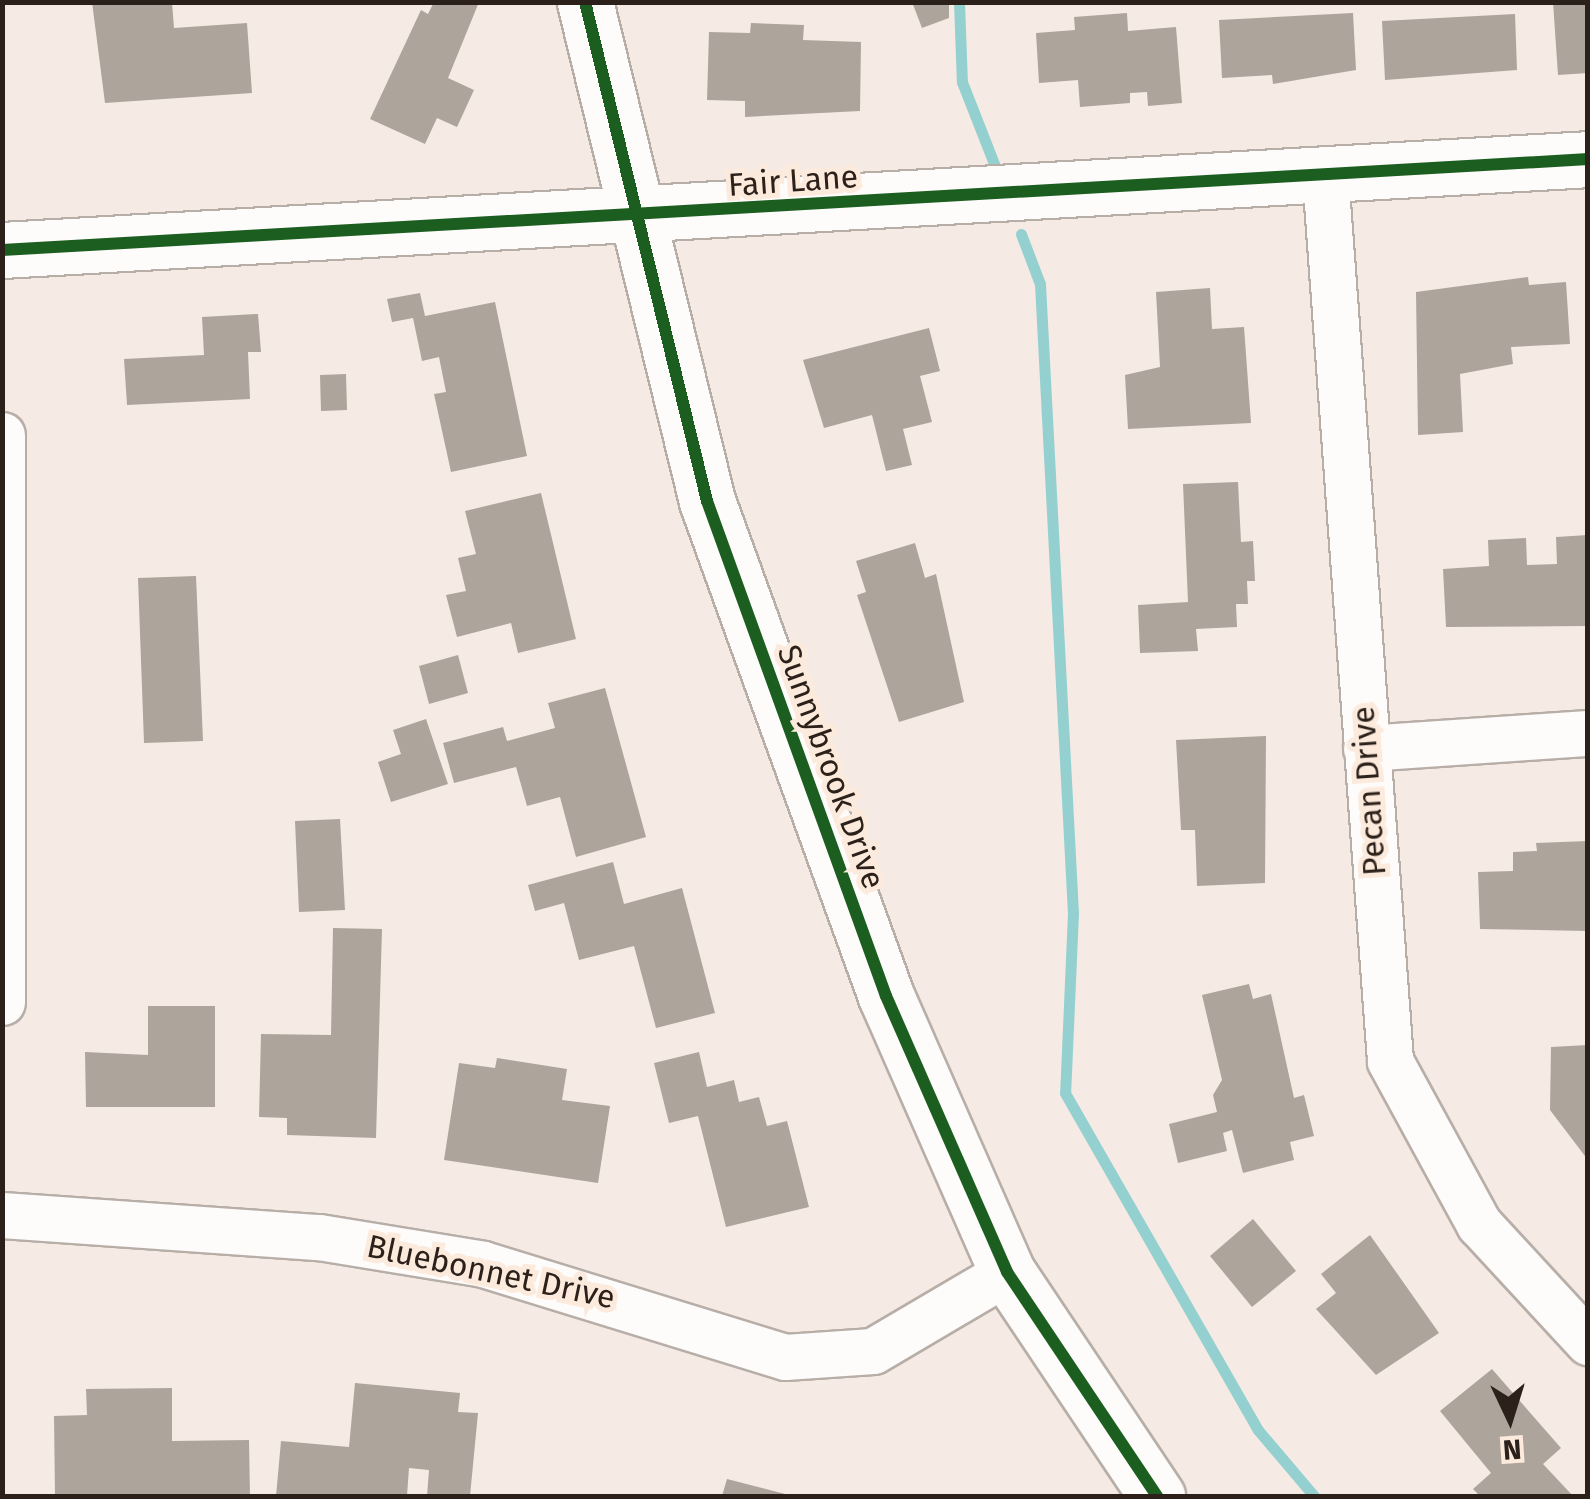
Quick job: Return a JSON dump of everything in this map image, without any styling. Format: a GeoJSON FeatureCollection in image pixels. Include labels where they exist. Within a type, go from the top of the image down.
{"type":"FeatureCollection","features":[{"type":"Feature","properties":{"kind":"main road","name":"Sunnybrook Drive"},"geometry":{"type":"LineString","coordinates":[[585,2],[632,219],[733,580],[913,1066],[1008,1272],[1157,1496]]}},
{"type":"Feature","properties":{"kind":"main road","name":"Fair Lane"},"geometry":{"type":"LineString","coordinates":[[2,250],[632,219],[1588,159]]}},
{"type":"Feature","properties":{"kind":"street","name":"Pecan Drive"},"geometry":{"type":"LineString","coordinates":[[1325,175],[1390,1061],[1480,1224],[1588,1342]]}},
{"type":"Feature","properties":{"kind":"street"},"geometry":{"type":"LineString","coordinates":[[2,435],[2,1002]]}},
{"type":"Feature","properties":{"kind":"street"},"geometry":{"type":"LineString","coordinates":[[1366,748],[1588,733]]}},
{"type":"Feature","properties":{"kind":"street","name":"Bluebonnet Drive"},"geometry":{"type":"LineString","coordinates":[[2,1214],[319,1237],[483,1264],[785,1357],[873,1351],[1008,1272]]}},
{"type":"Feature","properties":{"kind":"building"},"geometry":{"type":"Polygon","coordinates":[[[92,2],[172,2],[174,28],[247,23],[252,93],[105,103],[92,2]]]}},
{"type":"Feature","properties":{"kind":"building"},"geometry":{"type":"Polygon","coordinates":[[[434,2],[479,2],[448,78],[474,90],[457,127],[437,118],[425,144],[370,119],[421,10],[428,14],[434,2]]]}},
{"type":"Feature","properties":{"kind":"building"},"geometry":{"type":"Polygon","coordinates":[[[912,2],[949,2],[949,18],[922,28],[912,2]]]}},
{"type":"Feature","properties":{"kind":"building"},"geometry":{"type":"Polygon","coordinates":[[[1553,2],[1588,2],[1588,73],[1558,75],[1553,2]]]}},
{"type":"Feature","properties":{"kind":"building"},"geometry":{"type":"Polygon","coordinates":[[[1127,13],[1128,31],[1176,27],[1182,103],[1148,106],[1147,92],[1130,93],[1130,103],[1080,107],[1078,80],[1039,83],[1036,33],[1075,30],[1074,17],[1127,13]]]}},
{"type":"Feature","properties":{"kind":"building"},"geometry":{"type":"Polygon","coordinates":[[[1353,13],[1356,70],[1273,84],[1272,75],[1222,78],[1219,20],[1353,13]]]}},
{"type":"Feature","properties":{"kind":"building"},"geometry":{"type":"Polygon","coordinates":[[[1515,14],[1517,70],[1385,80],[1382,21],[1515,14]]]}},
{"type":"Feature","properties":{"kind":"building"},"geometry":{"type":"Polygon","coordinates":[[[751,23],[804,25],[803,40],[861,42],[860,111],[745,117],[745,101],[707,100],[709,32],[750,33],[751,23]]]}},
{"type":"Feature","properties":{"kind":"building"},"geometry":{"type":"Polygon","coordinates":[[[1528,277],[1529,285],[1566,282],[1570,344],[1511,347],[1513,364],[1460,374],[1463,432],[1418,435],[1416,292],[1528,277]]]}},
{"type":"Feature","properties":{"kind":"building"},"geometry":{"type":"Polygon","coordinates":[[[1210,288],[1212,329],[1244,327],[1251,423],[1128,429],[1125,375],[1160,367],[1156,292],[1210,288]]]}},
{"type":"Feature","properties":{"kind":"building"},"geometry":{"type":"Polygon","coordinates":[[[420,293],[425,316],[495,302],[527,456],[451,472],[434,394],[446,392],[439,357],[422,361],[413,318],[392,322],[387,299],[420,293]]]}},
{"type":"Feature","properties":{"kind":"building"},"geometry":{"type":"Polygon","coordinates":[[[258,314],[261,352],[248,352],[250,399],[127,405],[124,359],[204,355],[202,317],[258,314]]]}},
{"type":"Feature","properties":{"kind":"building"},"geometry":{"type":"Polygon","coordinates":[[[929,328],[940,371],[920,376],[932,422],[903,429],[912,465],[886,471],[872,415],[824,428],[803,360],[929,328]]]}},
{"type":"Feature","properties":{"kind":"building"},"geometry":{"type":"Polygon","coordinates":[[[346,374],[347,410],[321,411],[320,375],[346,374]]]}},
{"type":"Feature","properties":{"kind":"building"},"geometry":{"type":"Polygon","coordinates":[[[1238,482],[1241,542],[1253,541],[1255,581],[1247,581],[1248,604],[1236,604],[1237,627],[1196,629],[1198,651],[1140,653],[1138,605],[1188,602],[1183,484],[1238,482]]]}},
{"type":"Feature","properties":{"kind":"building"},"geometry":{"type":"Polygon","coordinates":[[[541,493],[576,639],[518,653],[511,623],[457,637],[446,595],[466,591],[458,558],[476,554],[465,511],[541,493]]]}},
{"type":"Feature","properties":{"kind":"building"},"geometry":{"type":"Polygon","coordinates":[[[1588,535],[1588,626],[1446,627],[1443,569],[1489,566],[1488,540],[1526,538],[1527,565],[1557,564],[1556,537],[1588,535]]]}},
{"type":"Feature","properties":{"kind":"building"},"geometry":{"type":"Polygon","coordinates":[[[915,543],[925,578],[936,574],[964,702],[899,722],[857,595],[866,592],[856,561],[915,543]]]}},
{"type":"Feature","properties":{"kind":"building"},"geometry":{"type":"Polygon","coordinates":[[[196,576],[203,741],[144,743],[138,578],[196,576]]]}},
{"type":"Feature","properties":{"kind":"building"},"geometry":{"type":"Polygon","coordinates":[[[458,655],[468,693],[429,704],[419,666],[458,655]]]}},
{"type":"Feature","properties":{"kind":"building"},"geometry":{"type":"Polygon","coordinates":[[[605,688],[646,837],[576,857],[560,797],[527,806],[516,767],[454,783],[443,743],[503,727],[507,741],[555,728],[548,703],[605,688]]]}},
{"type":"Feature","properties":{"kind":"building"},"geometry":{"type":"Polygon","coordinates":[[[426,719],[448,784],[391,802],[378,762],[401,754],[393,730],[426,719]]]}},
{"type":"Feature","properties":{"kind":"building"},"geometry":{"type":"Polygon","coordinates":[[[1266,736],[1265,883],[1197,886],[1195,830],[1181,830],[1176,740],[1266,736]]]}},
{"type":"Feature","properties":{"kind":"building"},"geometry":{"type":"Polygon","coordinates":[[[340,819],[345,910],[299,912],[295,821],[340,819]]]}},
{"type":"Feature","properties":{"kind":"building"},"geometry":{"type":"Polygon","coordinates":[[[1588,841],[1588,931],[1480,929],[1478,872],[1513,871],[1513,852],[1537,851],[1536,843],[1588,841]]]}},
{"type":"Feature","properties":{"kind":"building"},"geometry":{"type":"Polygon","coordinates":[[[613,862],[624,904],[682,888],[715,1013],[656,1028],[634,946],[579,960],[564,903],[535,911],[528,885],[613,862]]]}},
{"type":"Feature","properties":{"kind":"building"},"geometry":{"type":"Polygon","coordinates":[[[333,928],[382,929],[376,1138],[287,1135],[287,1118],[259,1117],[261,1034],[331,1035],[333,928]]]}},
{"type":"Feature","properties":{"kind":"building"},"geometry":{"type":"Polygon","coordinates":[[[1249,984],[1253,999],[1271,994],[1294,1098],[1304,1095],[1314,1136],[1290,1142],[1294,1160],[1243,1173],[1232,1130],[1223,1133],[1227,1151],[1178,1163],[1169,1124],[1217,1112],[1213,1095],[1222,1080],[1202,995],[1249,984]]]}},
{"type":"Feature","properties":{"kind":"building"},"geometry":{"type":"Polygon","coordinates":[[[148,1006],[215,1006],[215,1107],[86,1107],[85,1052],[148,1055],[148,1006]]]}},
{"type":"Feature","properties":{"kind":"building"},"geometry":{"type":"Polygon","coordinates":[[[1588,1045],[1588,1160],[1550,1110],[1551,1047],[1588,1045]]]}},
{"type":"Feature","properties":{"kind":"building"},"geometry":{"type":"Polygon","coordinates":[[[699,1052],[707,1087],[734,1080],[739,1102],[759,1097],[767,1126],[787,1121],[809,1207],[726,1227],[698,1116],[669,1123],[654,1063],[699,1052]]]}},
{"type":"Feature","properties":{"kind":"building"},"geometry":{"type":"Polygon","coordinates":[[[497,1058],[567,1069],[562,1100],[610,1106],[598,1183],[444,1160],[459,1063],[495,1068],[497,1058]]]}},
{"type":"Feature","properties":{"kind":"building"},"geometry":{"type":"Polygon","coordinates":[[[1253,1219],[1296,1271],[1252,1307],[1210,1256],[1253,1219]]]}},
{"type":"Feature","properties":{"kind":"building"},"geometry":{"type":"Polygon","coordinates":[[[1370,1235],[1439,1333],[1376,1375],[1316,1309],[1336,1293],[1321,1274],[1370,1235]]]}},
{"type":"Feature","properties":{"kind":"building"},"geometry":{"type":"Polygon","coordinates":[[[1492,1369],[1561,1448],[1543,1464],[1573,1496],[1480,1496],[1473,1489],[1491,1473],[1440,1411],[1492,1369]]]}},
{"type":"Feature","properties":{"kind":"building"},"geometry":{"type":"Polygon","coordinates":[[[355,1383],[460,1393],[458,1412],[478,1413],[470,1496],[427,1496],[429,1470],[409,1468],[407,1496],[276,1496],[281,1441],[349,1447],[355,1383]]]}},
{"type":"Feature","properties":{"kind":"building"},"geometry":{"type":"Polygon","coordinates":[[[172,1388],[172,1441],[249,1440],[250,1496],[55,1496],[54,1416],[87,1415],[86,1389],[172,1388]]]}},
{"type":"Feature","properties":{"kind":"building"},"geometry":{"type":"Polygon","coordinates":[[[727,1479],[789,1495],[722,1496],[727,1479]]]}},
{"type":"Feature","properties":{"kind":"waterway"},"geometry":{"type":"LineString","coordinates":[[959,2],[962,82],[995,166]]}},
{"type":"Feature","properties":{"kind":"waterway"},"geometry":{"type":"LineString","coordinates":[[1021,234],[1040,284],[1073,913],[1065,1093],[1258,1430],[1314,1496]]}},
{"type":"Feature","properties":{"kind":"cycle path"},"geometry":{"type":"LineString","coordinates":[[585,2],[707,501],[886,996],[1007,1272],[1157,1496]]}},
{"type":"Feature","properties":{"kind":"cycle path"},"geometry":{"type":"LineString","coordinates":[[2,250],[1588,159]]}}]}
